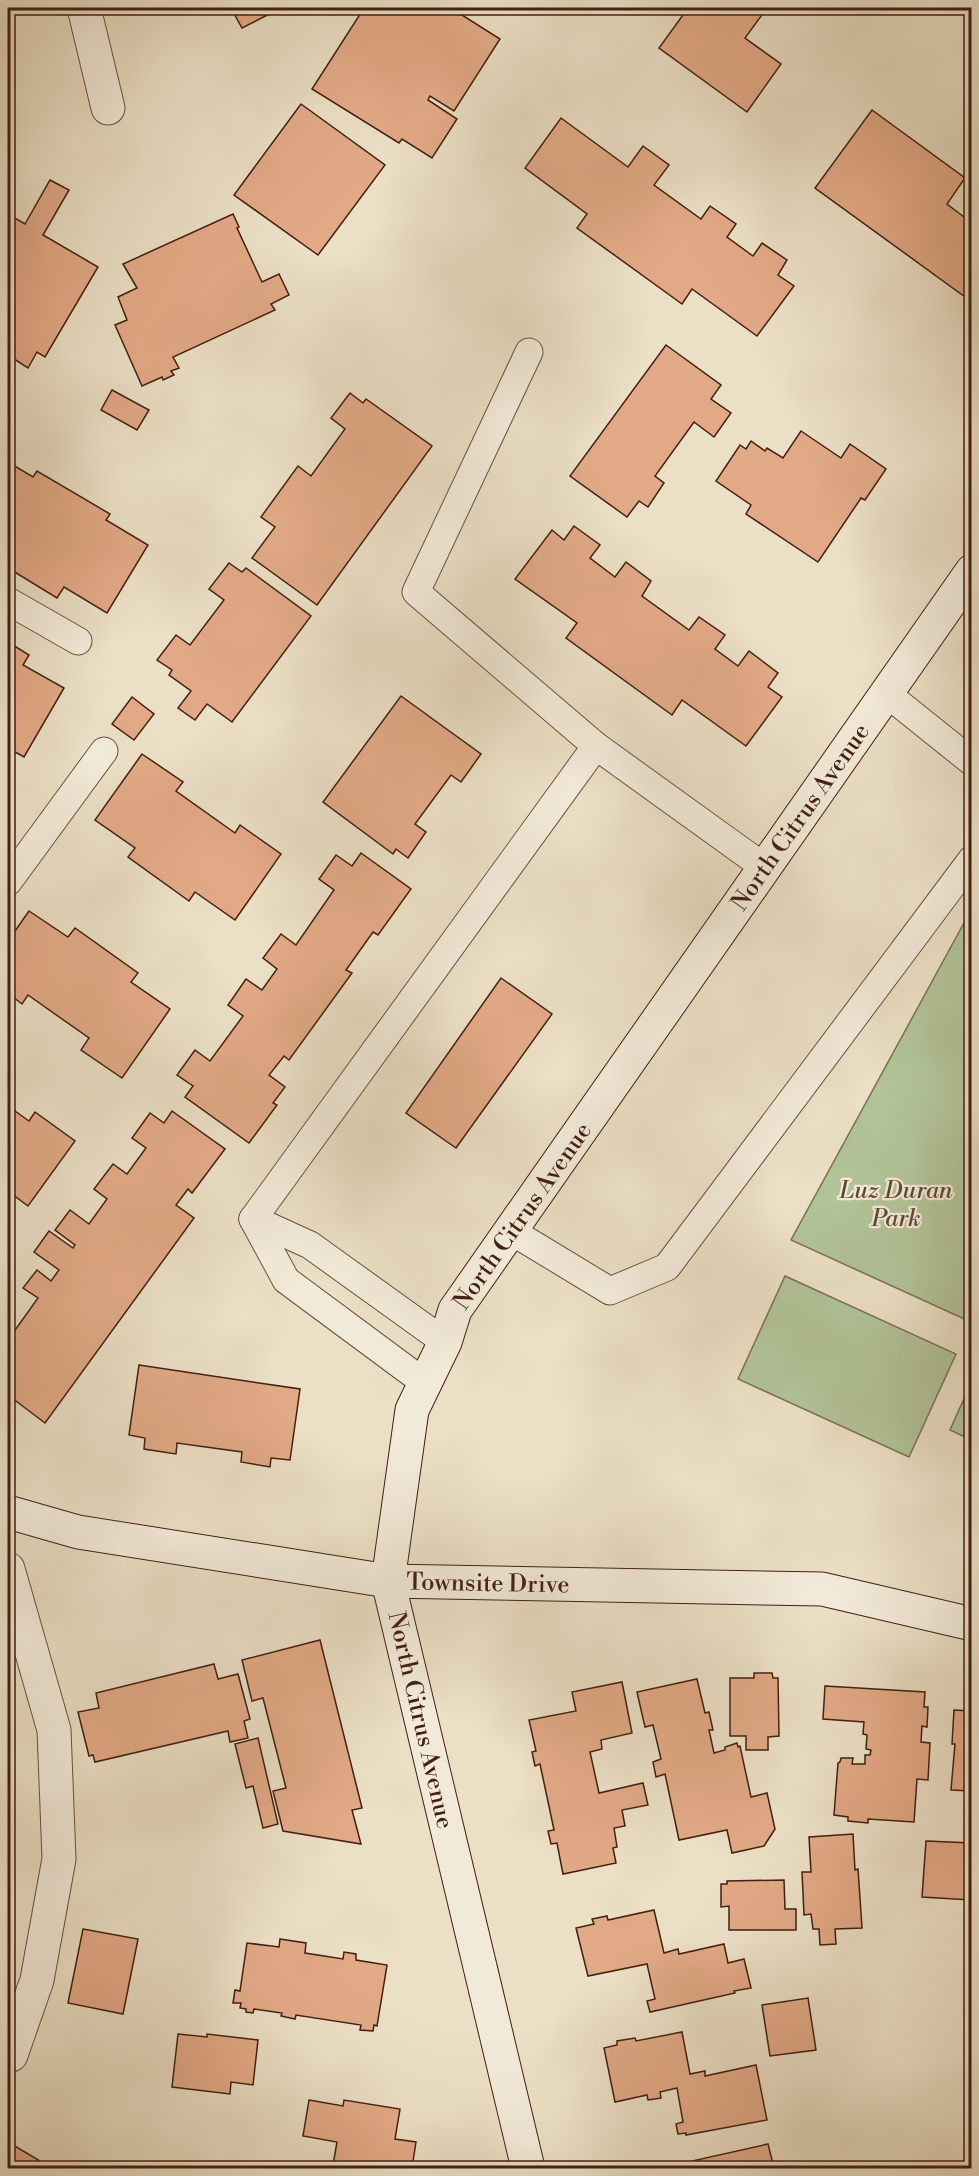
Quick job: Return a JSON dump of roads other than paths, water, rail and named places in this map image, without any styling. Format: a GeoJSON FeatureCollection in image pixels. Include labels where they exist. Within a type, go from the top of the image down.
{"type":"FeatureCollection","features":[{"type":"Feature","properties":{"kind":"street"},"geometry":{"type":"LineString","coordinates":[[84,8],[108,108]]}},
{"type":"Feature","properties":{"kind":"street","name":"North Citrus Avenue"},"geometry":{"type":"LineString","coordinates":[[528,2169],[388,1581],[412,1410],[445,1341],[455,1310],[972,571]]}},
{"type":"Feature","properties":{"kind":"street","name":"Townsite Drive"},"geometry":{"type":"LineString","coordinates":[[8,1512],[78,1532],[388,1581],[822,1589],[972,1624]]}},
{"type":"Feature","properties":{"kind":"street"},"geometry":{"type":"LineString","coordinates":[[8,1569],[54,1730],[59,1859],[37,1980],[11,2055]]}},
{"type":"Feature","properties":{"kind":"lane"},"geometry":{"type":"LineString","coordinates":[[530,352],[416,592],[596,746],[764,867]]}},
{"type":"Feature","properties":{"kind":"lane"},"geometry":{"type":"LineString","coordinates":[[8,601],[78,641]]}},
{"type":"Feature","properties":{"kind":"lane"},"geometry":{"type":"LineString","coordinates":[[886,693],[972,762]]}},
{"type":"Feature","properties":{"kind":"lane"},"geometry":{"type":"LineString","coordinates":[[253,1220],[596,746]]}},
{"type":"Feature","properties":{"kind":"lane"},"geometry":{"type":"LineString","coordinates":[[8,882],[104,751]]}},
{"type":"Feature","properties":{"kind":"lane"},"geometry":{"type":"LineString","coordinates":[[511,1231],[610,1291],[667,1267],[972,859]]}},
{"type":"Feature","properties":{"kind":"lane"},"geometry":{"type":"LineString","coordinates":[[253,1220],[310,1245],[445,1341]]}},
{"type":"Feature","properties":{"kind":"lane"},"geometry":{"type":"LineString","coordinates":[[253,1220],[286,1280],[425,1383]]}},
{"type":"Feature","properties":{"kind":"park label","name":"Luz Duran Park"},"geometry":{"type":"Point","coordinates":[896,1204]}}]}
